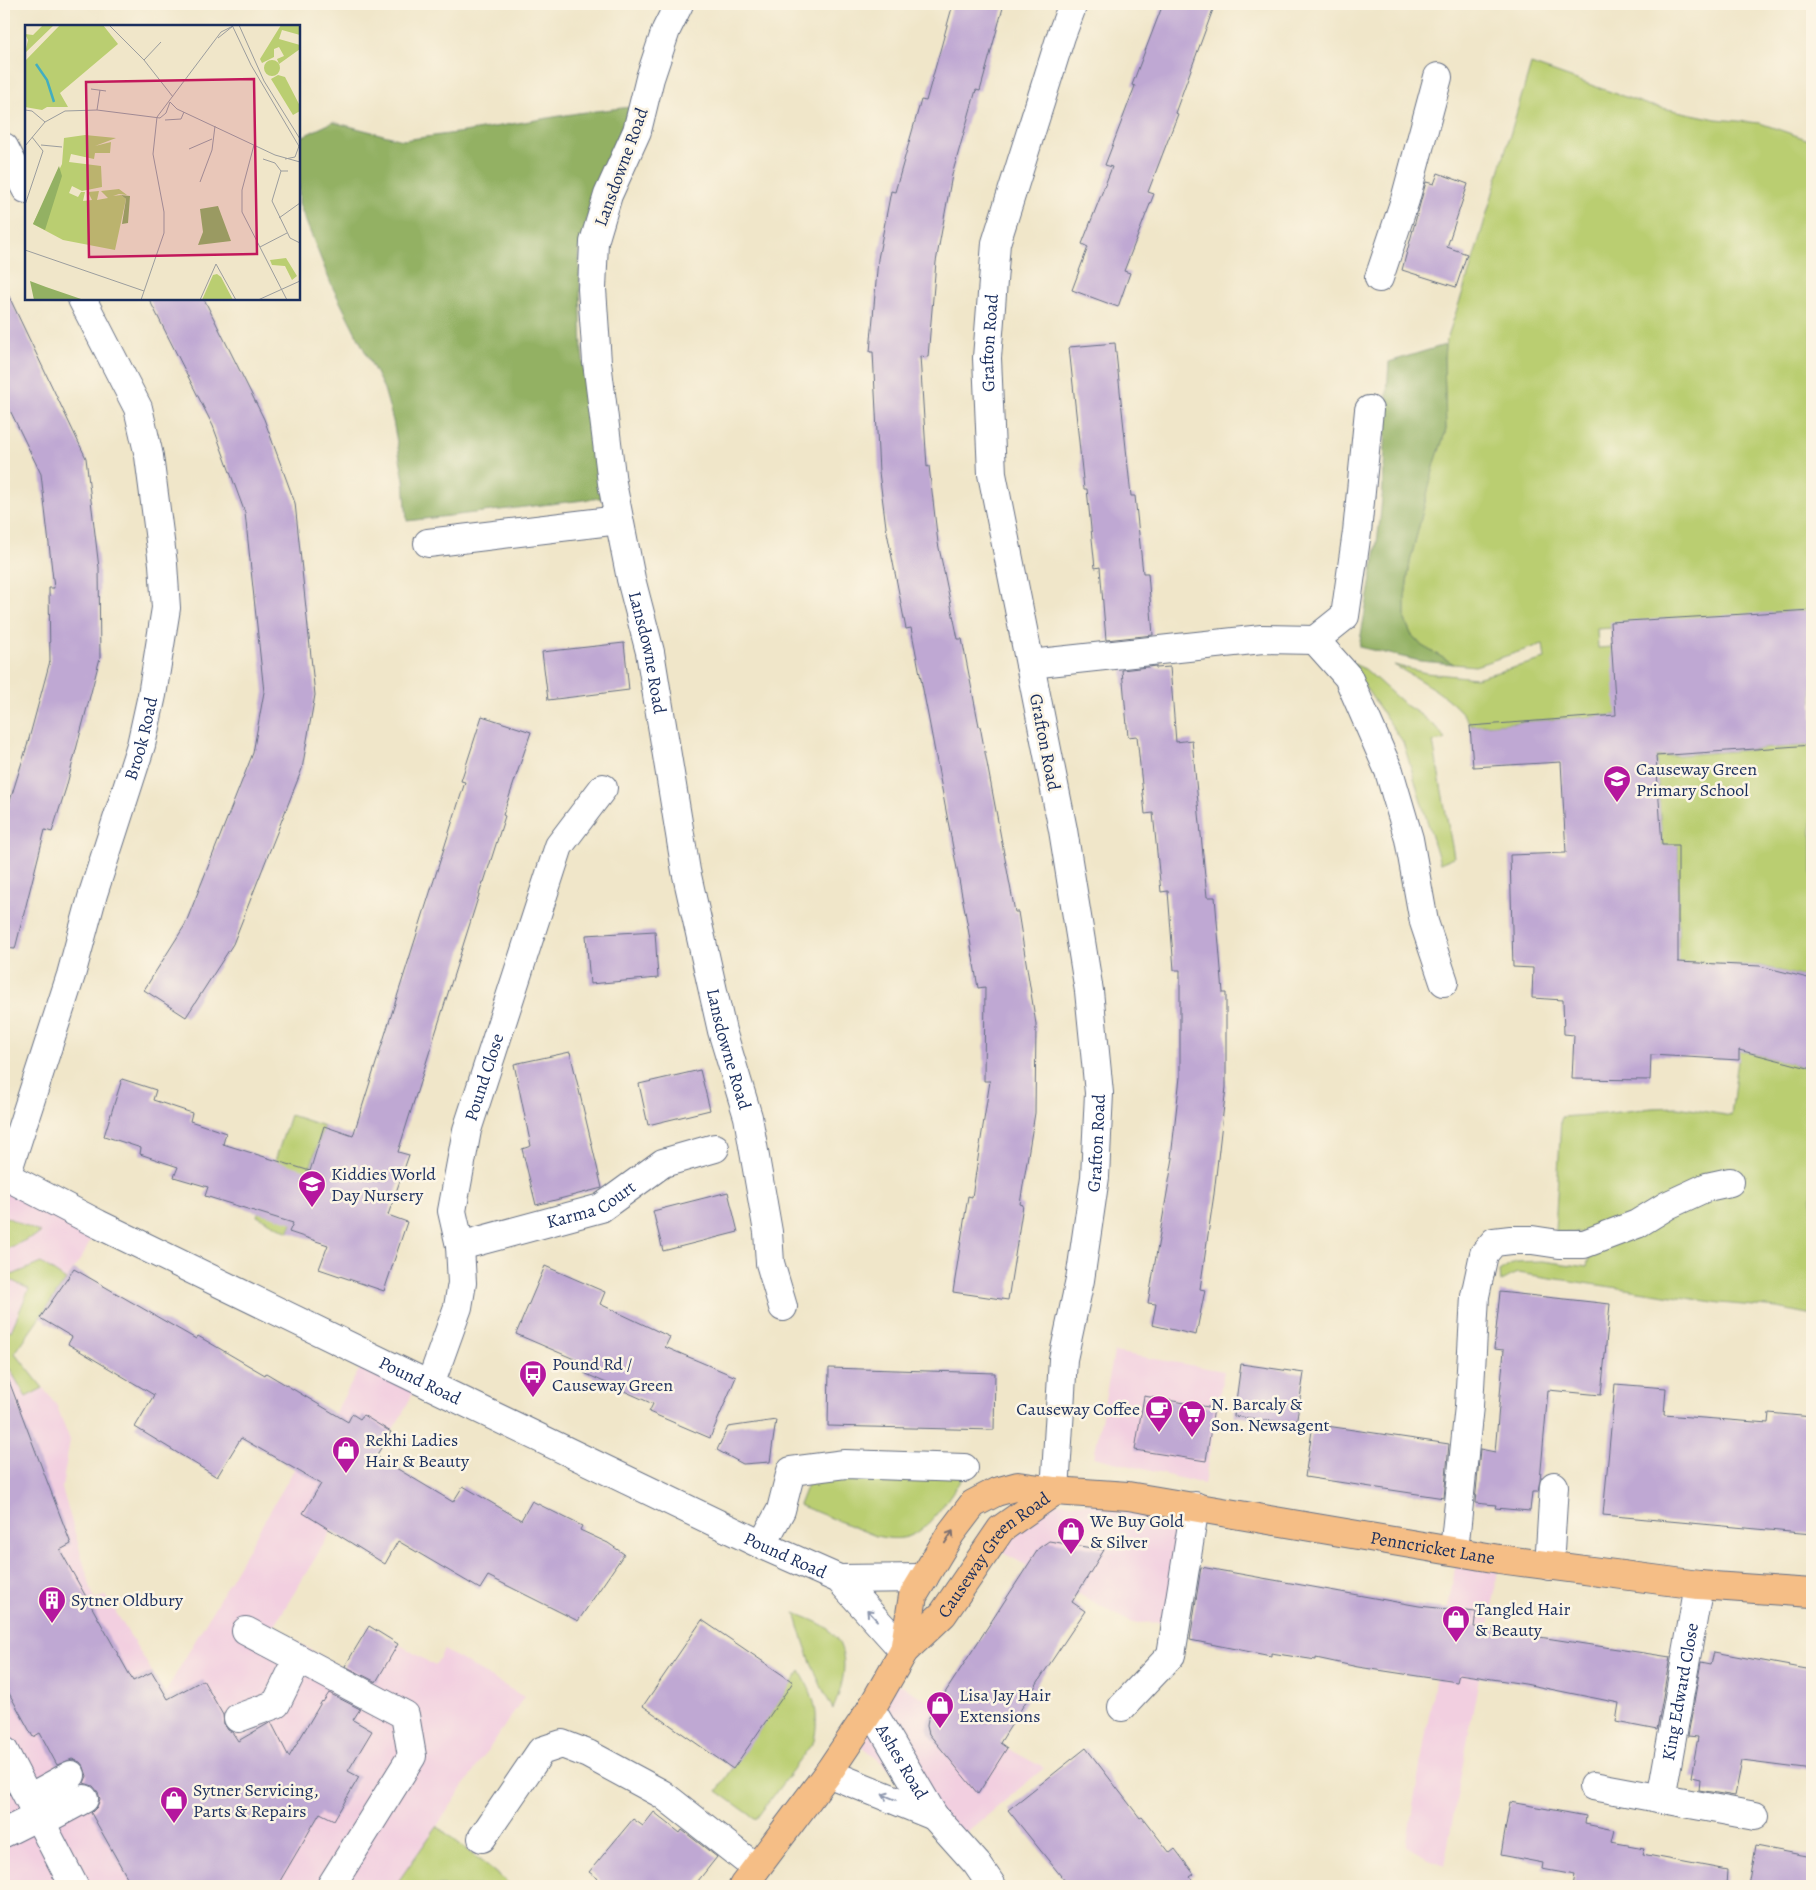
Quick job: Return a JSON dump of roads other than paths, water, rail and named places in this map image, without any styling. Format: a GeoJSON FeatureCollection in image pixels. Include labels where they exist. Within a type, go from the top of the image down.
{"type":"FeatureCollection","features":[{"type":"Feature","properties":{"kind":"main road","name":"Causeway Green Road"},"geometry":{"type":"LineString","coordinates":[[904,1651],[913,1596],[952,1533],[973,1504],[996,1492],[1018,1486],[1055,1491]]}},
{"type":"Feature","properties":{"kind":"main road","name":"Penncricket Lane"},"geometry":{"type":"LineString","coordinates":[[1055,1491],[1128,1496],[1195,1506],[1549,1566],[1699,1584],[1812,1593]]}},
{"type":"Feature","properties":{"kind":"main road","name":"Causeway Green Road"},"geometry":{"type":"LineString","coordinates":[[750,1877],[828,1773],[871,1709],[904,1651],[943,1614],[1001,1529],[1055,1491]]}},
{"type":"Feature","properties":{"kind":"street","name":"Lansdowne Road"},"geometry":{"type":"LineString","coordinates":[[679,4],[666,30],[650,78],[637,132],[608,195],[594,242],[592,289],[597,362],[612,483],[631,579],[650,652],[686,871],[720,1023],[748,1117],[768,1232],[770,1263],[783,1307]]}},
{"type":"Feature","properties":{"kind":"street","name":"Grafton Road"},"geometry":{"type":"LineString","coordinates":[[1055,1491],[1063,1359],[1080,1280],[1095,1177],[1099,1093],[1089,991],[1063,830],[992,474],[987,358],[996,244],[1061,36],[1074,4]]}},
{"type":"Feature","properties":{"kind":"street"},"geometry":{"type":"LineString","coordinates":[[1379,278],[1405,200],[1438,77]]}},
{"type":"Feature","properties":{"kind":"street"},"geometry":{"type":"LineString","coordinates":[[4,147],[25,187]]}},
{"type":"Feature","properties":{"kind":"street","name":"Brook Road"},"geometry":{"type":"LineString","coordinates":[[5,1175],[71,975],[93,894],[141,745],[156,678],[166,608],[163,564],[148,456],[138,408],[83,300]]}},
{"type":"Feature","properties":{"kind":"street"},"geometry":{"type":"LineString","coordinates":[[1030,664],[1262,639],[1315,640],[1345,616],[1358,532],[1369,410]]}},
{"type":"Feature","properties":{"kind":"street"},"geometry":{"type":"LineString","coordinates":[[428,544],[619,520]]}},
{"type":"Feature","properties":{"kind":"street"},"geometry":{"type":"LineString","coordinates":[[1315,640],[1348,677],[1389,771],[1409,839],[1424,922],[1444,982]]}},
{"type":"Feature","properties":{"kind":"street","name":"Pound Close"},"geometry":{"type":"LineString","coordinates":[[430,1385],[458,1307],[462,1283],[460,1246],[452,1211],[467,1130],[559,846],[603,788]]}},
{"type":"Feature","properties":{"kind":"street","name":"Karma Court"},"geometry":{"type":"LineString","coordinates":[[460,1246],[601,1208],[663,1163],[714,1148]]}},
{"type":"Feature","properties":{"kind":"street","name":"Pound Road"},"geometry":{"type":"LineString","coordinates":[[5,1175],[98,1224],[762,1545],[839,1580],[904,1651]]}},
{"type":"Feature","properties":{"kind":"street"},"geometry":{"type":"LineString","coordinates":[[1454,1550],[1469,1406],[1475,1296],[1484,1254],[1494,1242],[1511,1240],[1584,1244],[1638,1224],[1668,1205],[1707,1187],[1730,1182]]}},
{"type":"Feature","properties":{"kind":"street"},"geometry":{"type":"LineString","coordinates":[[762,1545],[781,1510],[791,1471],[845,1464],[964,1468]]}},
{"type":"Feature","properties":{"kind":"street"},"geometry":{"type":"LineString","coordinates":[[1549,1566],[1554,1486]]}},
{"type":"Feature","properties":{"kind":"street"},"geometry":{"type":"LineString","coordinates":[[1122,1707],[1171,1655],[1195,1506]]}},
{"type":"Feature","properties":{"kind":"street","name":"Pound Road"},"geometry":{"type":"LineString","coordinates":[[839,1580],[924,1578]]}},
{"type":"Feature","properties":{"kind":"street"},"geometry":{"type":"LineString","coordinates":[[877,1579],[928,1613],[930,1627]]}},
{"type":"Feature","properties":{"kind":"street","name":"King Edward Close"},"geometry":{"type":"LineString","coordinates":[[1661,1799],[1699,1584]]}},
{"type":"Feature","properties":{"kind":"street"},"geometry":{"type":"LineString","coordinates":[[246,1631],[404,1715],[412,1756],[331,1886]]}},
{"type":"Feature","properties":{"kind":"street"},"geometry":{"type":"LineString","coordinates":[[238,1718],[276,1704],[298,1659]]}},
{"type":"Feature","properties":{"kind":"street","name":"Ashes Road"},"geometry":{"type":"LineString","coordinates":[[871,1709],[934,1816],[977,1864],[992,1886]]}},
{"type":"Feature","properties":{"kind":"street"},"geometry":{"type":"LineString","coordinates":[[482,1838],[541,1751],[562,1744],[588,1754],[662,1794],[750,1877]]}},
{"type":"Feature","properties":{"kind":"street"},"geometry":{"type":"LineString","coordinates":[[4,1751],[74,1886]]}},
{"type":"Feature","properties":{"kind":"street","name":"Ashes Road"},"geometry":{"type":"LineString","coordinates":[[828,1773],[934,1816]]}},
{"type":"Feature","properties":{"kind":"street"},"geometry":{"type":"LineString","coordinates":[[4,1833],[36,1812],[71,1776]]}},
{"type":"Feature","properties":{"kind":"street"},"geometry":{"type":"LineString","coordinates":[[1593,1786],[1755,1816]]}},
{"type":"Feature","properties":{"kind":"street"},"geometry":{"type":"LineString","coordinates":[[36,1812],[84,1800]]}},
{"type":"Feature","properties":{"kind":"place","name":"Causeway Green Primary School"},"geometry":{"type":"Point","coordinates":[1617,803]}},
{"type":"Feature","properties":{"kind":"place","name":"Kiddies World Day Nursery"},"geometry":{"type":"Point","coordinates":[312,1208]}},
{"type":"Feature","properties":{"kind":"place","name":"Pound Rd / Causeway Green"},"geometry":{"type":"Point","coordinates":[533,1398]}},
{"type":"Feature","properties":{"kind":"place","name":"Causeway Coffee"},"geometry":{"type":"Point","coordinates":[1159,1433]}},
{"type":"Feature","properties":{"kind":"place","name":"N. Barcaly & Son. Newsagent"},"geometry":{"type":"Point","coordinates":[1192,1438]}},
{"type":"Feature","properties":{"kind":"place","name":"Rekhi Ladies Hair & Beauty"},"geometry":{"type":"Point","coordinates":[346,1474]}},
{"type":"Feature","properties":{"kind":"place","name":"We Buy Gold & Silver"},"geometry":{"type":"Point","coordinates":[1071,1555]}},
{"type":"Feature","properties":{"kind":"place","name":"Sytner Oldbury"},"geometry":{"type":"Point","coordinates":[52,1624]}},
{"type":"Feature","properties":{"kind":"place","name":"Tangled Hair & Beauty"},"geometry":{"type":"Point","coordinates":[1456,1643]}},
{"type":"Feature","properties":{"kind":"place","name":"Lisa Jay Hair Extensions"},"geometry":{"type":"Point","coordinates":[940,1729]}},
{"type":"Feature","properties":{"kind":"place","name":"Sytner Servicing, Parts & Repairs"},"geometry":{"type":"Point","coordinates":[174,1824]}}]}
